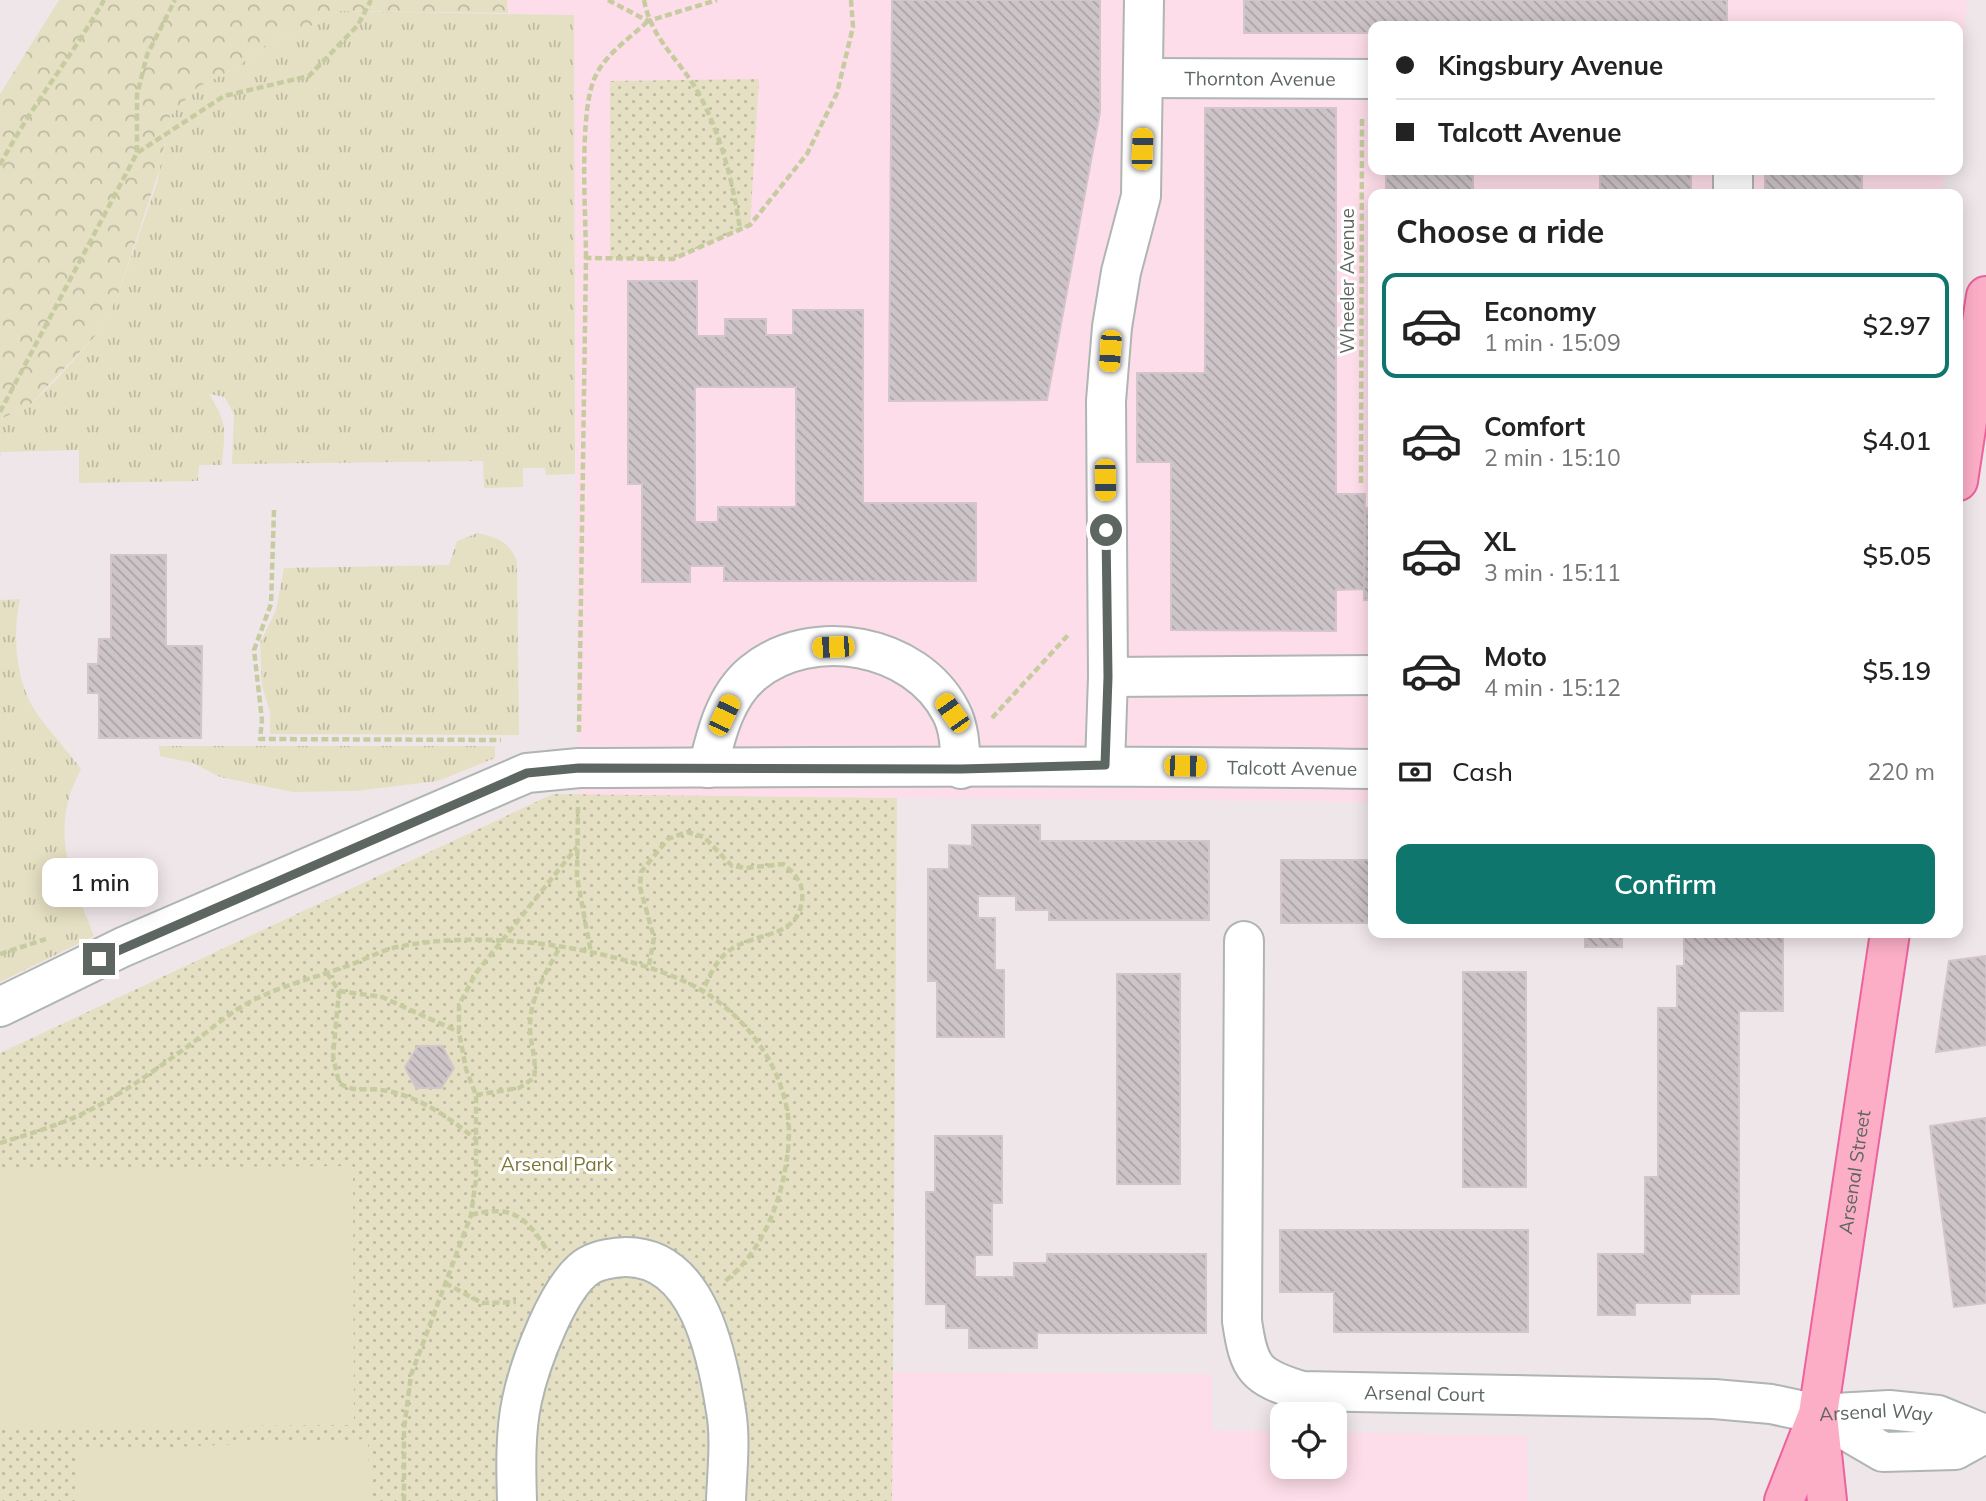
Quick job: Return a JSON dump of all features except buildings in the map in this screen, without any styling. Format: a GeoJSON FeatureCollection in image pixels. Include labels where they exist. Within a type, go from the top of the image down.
{"type":"FeatureCollection","features":[{"type":"Feature","properties":{"kind":"main road"},"geometry":{"type":"LineString","coordinates":[[1963,448],[1986,296]]}},
{"type":"Feature","properties":{"kind":"main road","name":"Arsenal Street"},"geometry":{"type":"LineString","coordinates":[[1784,1501],[1818,1414],[1889,938]]}},
{"type":"Feature","properties":{"kind":"main road","name":"Arsenal Street"},"geometry":{"type":"LineString","coordinates":[[1818,1414],[1827,1501]]}},
{"type":"Feature","properties":{"kind":"street"},"geometry":{"type":"LineString","coordinates":[[1105,765],[1108,677],[1106,401],[1114,313],[1141,196],[1144,0]]}},
{"type":"Feature","properties":{"kind":"street","name":"Thornton Avenue"},"geometry":{"type":"LineString","coordinates":[[1144,78],[1368,79]]}},
{"type":"Feature","properties":{"kind":"street"},"geometry":{"type":"LineString","coordinates":[[708,768],[717,730],[731,699],[751,675],[778,656],[803,648],[833,647],[871,651],[905,664],[933,686],[952,713],[959,743],[961,769]]}},
{"type":"Feature","properties":{"kind":"street"},"geometry":{"type":"LineString","coordinates":[[1108,677],[1368,675]]}},
{"type":"Feature","properties":{"kind":"street","name":"Talcott Avenue"},"geometry":{"type":"LineString","coordinates":[[0,1007],[123,947],[527,773],[579,768],[961,769],[1105,765],[1368,769]]}},
{"type":"Feature","properties":{"kind":"street","name":"Arsenal Court"},"geometry":{"type":"LineString","coordinates":[[1244,941],[1242,1321],[1247,1356],[1268,1381],[1302,1391],[1714,1399],[1771,1404],[1818,1414]]}},
{"type":"Feature","properties":{"kind":"street"},"geometry":{"type":"LineString","coordinates":[[517,1501],[522,1401],[544,1334],[566,1289],[589,1265],[618,1257],[645,1257],[672,1271],[696,1304],[714,1355],[727,1413],[726,1501]]}},
{"type":"Feature","properties":{"kind":"street","name":"Arsenal Way"},"geometry":{"type":"LineString","coordinates":[[1818,1414],[1905,1411],[1938,1416],[1984,1433]]}},
{"type":"Feature","properties":{"kind":"path"},"geometry":{"type":"LineString","coordinates":[[0,165],[25,117],[76,49],[104,0]]}},
{"type":"Feature","properties":{"kind":"path"},"geometry":{"type":"LineString","coordinates":[[0,412],[137,153],[136,95],[147,55],[175,0]]}},
{"type":"Feature","properties":{"kind":"path"},"geometry":{"type":"LineString","coordinates":[[137,153],[224,96],[309,76],[358,25],[371,0]]}},
{"type":"Feature","properties":{"kind":"path"},"geometry":{"type":"LineString","coordinates":[[608,0],[648,21]]}},
{"type":"Feature","properties":{"kind":"path"},"geometry":{"type":"LineString","coordinates":[[644,0],[648,21],[699,93],[714,125],[733,183],[740,229]]}},
{"type":"Feature","properties":{"kind":"path"},"geometry":{"type":"LineString","coordinates":[[591,953],[577,877],[586,141],[589,97],[596,75],[616,50],[648,21],[717,0]]}},
{"type":"Feature","properties":{"kind":"path"},"geometry":{"type":"LineString","coordinates":[[586,258],[673,259],[750,225],[807,154],[837,93],[853,27],[852,0]]}},
{"type":"Feature","properties":{"kind":"path","name":"Wheeler Avenue"},"geometry":{"type":"LineString","coordinates":[[1361,483],[1368,79]]}},
{"type":"Feature","properties":{"kind":"path"},"geometry":{"type":"LineString","coordinates":[[274,510],[271,604],[254,650],[262,720],[260,739],[513,740]]}},
{"type":"Feature","properties":{"kind":"path"},"geometry":{"type":"LineString","coordinates":[[990,721],[1072,631]]}},
{"type":"Feature","properties":{"kind":"path"},"geometry":{"type":"LineString","coordinates":[[649,965],[654,938],[640,887],[641,872],[668,839],[687,832],[704,837],[732,866],[746,869],[783,864],[797,875],[803,894],[800,913],[785,929],[731,948],[716,963],[703,990]]}},
{"type":"Feature","properties":{"kind":"path"},"geometry":{"type":"LineString","coordinates":[[404,1501],[404,1429],[411,1375],[471,1215],[478,1140],[476,1095],[466,1069],[459,1032],[459,1005],[476,973],[577,846]]}},
{"type":"Feature","properties":{"kind":"path"},"geometry":{"type":"LineString","coordinates":[[0,1143],[66,1122],[104,1103],[258,998],[392,948],[436,942],[501,942],[560,947],[649,965],[703,990],[752,1034],[774,1069],[785,1101],[789,1131],[787,1168],[779,1201],[735,1274],[696,1304]]}},
{"type":"Feature","properties":{"kind":"path"},"geometry":{"type":"LineString","coordinates":[[476,1095],[519,1088],[534,1078],[537,1061],[530,1025],[534,1000],[560,947]]}},
{"type":"Feature","properties":{"kind":"path"},"geometry":{"type":"LineString","coordinates":[[327,973],[339,991],[333,1056],[339,1083],[352,1091],[378,1089],[407,1096],[443,1113],[478,1140]]}},
{"type":"Feature","properties":{"kind":"path"},"geometry":{"type":"LineString","coordinates":[[339,991],[382,997],[459,1032]]}},
{"type":"Feature","properties":{"kind":"path"},"geometry":{"type":"LineString","coordinates":[[445,1283],[482,1303],[532,1302],[566,1289],[534,1229],[514,1212],[488,1210],[471,1215]]}},
{"type":"Feature","properties":{"kind":"shaded area"},"geometry":{"type":"Polygon","coordinates":[[[507,0],[1968,0],[1963,39],[1963,21],[1368,21],[1368,175],[1944,175],[1943,189],[1368,189],[1368,802],[578,795],[574,15],[508,13],[507,0]]]}},
{"type":"Feature","properties":{"kind":"shaded area"},"geometry":{"type":"Polygon","coordinates":[[[893,1372],[1212,1374],[1212,1430],[1270,1431],[1270,1479],[1347,1479],[1347,1432],[1527,1436],[1528,1501],[892,1501],[893,1372]]]}},
{"type":"Feature","properties":{"kind":"green space"},"geometry":{"type":"Polygon","coordinates":[[[59,0],[507,0],[508,13],[337,11],[303,30],[270,42],[237,67],[198,87],[170,116],[159,171],[116,300],[95,336],[29,406],[0,419],[0,94],[59,0]]]}},
{"type":"Feature","properties":{"kind":"green space"},"geometry":{"type":"Polygon","coordinates":[[[337,11],[574,15],[575,474],[546,475],[545,468],[523,468],[523,487],[484,488],[483,461],[232,464],[234,415],[225,397],[209,394],[224,427],[222,465],[199,465],[198,481],[79,483],[79,450],[1,452],[0,460],[0,419],[29,406],[54,382],[95,336],[116,300],[157,183],[170,116],[198,87],[237,67],[270,42],[303,30],[337,11]]]}},
{"type":"Feature","properties":{"kind":"green space"},"geometry":{"type":"Polygon","coordinates":[[[759,79],[750,225],[673,259],[610,259],[610,81],[759,79]]]}},
{"type":"Feature","properties":{"kind":"green space"},"geometry":{"type":"Polygon","coordinates":[[[478,533],[502,541],[517,561],[519,735],[270,734],[270,712],[262,686],[260,643],[276,610],[284,568],[449,565],[457,541],[478,533]]]}},
{"type":"Feature","properties":{"kind":"green space"},"geometry":{"type":"Polygon","coordinates":[[[20,599],[16,624],[17,650],[24,689],[40,717],[81,769],[71,791],[66,813],[66,853],[94,936],[0,982],[0,600],[20,599]]]}},
{"type":"Feature","properties":{"kind":"green space"},"geometry":{"type":"Polygon","coordinates":[[[159,746],[495,746],[495,758],[438,781],[356,791],[293,792],[220,777],[193,763],[160,756],[159,746]]]}},
{"type":"Feature","properties":{"kind":"green space","name":"Arsenal Park"},"geometry":{"type":"Polygon","coordinates":[[[553,794],[897,798],[892,1501],[0,1501],[0,1053],[553,794]]]}},
{"type":"Feature","properties":{"kind":"green space"},"geometry":{"type":"Polygon","coordinates":[[[353,1166],[354,1425],[0,1428],[0,1168],[353,1166]]]}},
{"type":"Feature","properties":{"kind":"green space"},"geometry":{"type":"Polygon","coordinates":[[[368,1439],[370,1501],[77,1501],[75,1451],[368,1439]]]}},
{"type":"Feature","properties":{"kind":"route"},"geometry":{"type":"LineString","coordinates":[[99,959],[527,773],[579,768],[961,769],[1105,765],[1108,722],[1106,530]]}}]}
